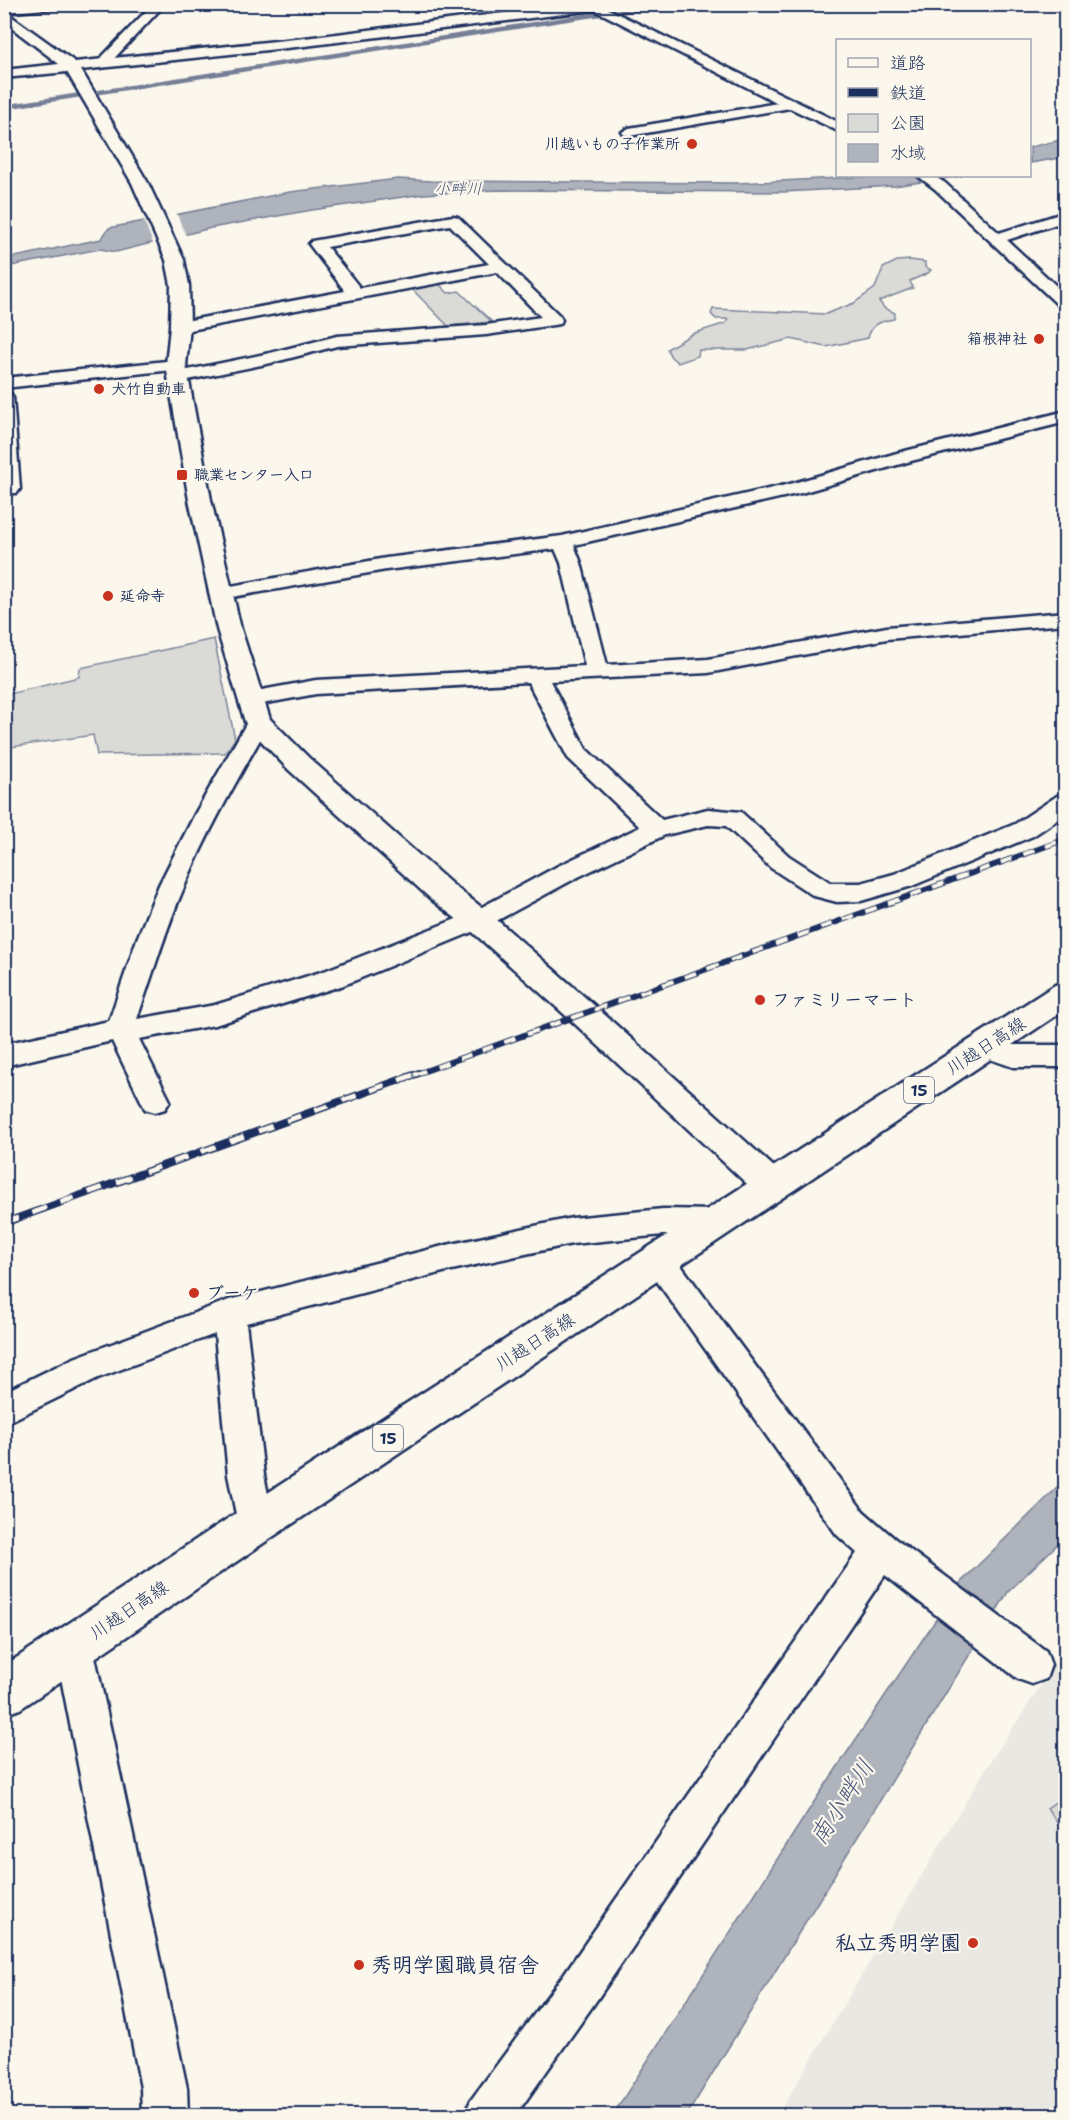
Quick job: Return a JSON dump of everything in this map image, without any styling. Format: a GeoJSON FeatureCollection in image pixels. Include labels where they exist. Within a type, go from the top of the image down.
{"type":"FeatureCollection","features":[{"type":"Feature","properties":{"kind":"street"},"geometry":{"type":"LineString","coordinates":[[4,10],[66,4]]}},
{"type":"Feature","properties":{"kind":"street"},"geometry":{"type":"LineString","coordinates":[[103,63],[160,4]]}},
{"type":"Feature","properties":{"kind":"street"},"geometry":{"type":"LineString","coordinates":[[4,74],[610,4]]}},
{"type":"Feature","properties":{"kind":"street"},"geometry":{"type":"LineString","coordinates":[[591,6],[836,126]]}},
{"type":"Feature","properties":{"kind":"street"},"geometry":{"type":"LineString","coordinates":[[4,15],[72,67],[136,175],[169,245],[178,272],[180,327],[177,371],[200,500],[221,592],[255,710],[299,764],[443,893],[478,920],[772,1186]]}},
{"type":"Feature","properties":{"kind":"street"},"geometry":{"type":"LineString","coordinates":[[629,132],[793,105]]}},
{"type":"Feature","properties":{"kind":"street"},"geometry":{"type":"LineString","coordinates":[[931,180],[1065,304]]}},
{"type":"Feature","properties":{"kind":"street"},"geometry":{"type":"LineString","coordinates":[[996,239],[1065,216]]}},
{"type":"Feature","properties":{"kind":"street"},"geometry":{"type":"LineString","coordinates":[[4,383],[177,371],[271,358],[337,341],[486,330],[554,320],[453,220],[317,244],[356,294]]}},
{"type":"Feature","properties":{"kind":"street"},"geometry":{"type":"LineString","coordinates":[[180,327],[500,267]]}},
{"type":"Feature","properties":{"kind":"street"},"geometry":{"type":"LineString","coordinates":[[4,397],[10,489]]}},
{"type":"Feature","properties":{"kind":"street"},"geometry":{"type":"LineString","coordinates":[[221,592],[386,564],[562,542],[794,489],[904,457],[1065,416]]}},
{"type":"Feature","properties":{"kind":"street"},"geometry":{"type":"LineString","coordinates":[[562,542],[571,563],[598,673]]}},
{"type":"Feature","properties":{"kind":"street"},"geometry":{"type":"LineString","coordinates":[[155,1101],[120,1029],[162,908],[255,710],[316,687],[708,666],[887,633],[1065,618]]}},
{"type":"Feature","properties":{"kind":"street"},"geometry":{"type":"LineString","coordinates":[[536,676],[576,753],[657,829]]}},
{"type":"Feature","properties":{"kind":"street"},"geometry":{"type":"LineString","coordinates":[[4,1055],[120,1029],[147,1029],[237,1008],[334,978],[478,920],[567,872],[657,829],[708,817],[732,818],[780,862],[823,890],[837,893],[861,892],[903,880],[1024,830],[1065,802]]}},
{"type":"Feature","properties":{"kind":"street","name":"川越日高線"},"geometry":{"type":"LineString","coordinates":[[4,1692],[1065,993]]}},
{"type":"Feature","properties":{"kind":"street"},"geometry":{"type":"LineString","coordinates":[[985,1047],[1013,1056],[1065,1056]]}},
{"type":"Feature","properties":{"kind":"street"},"geometry":{"type":"LineString","coordinates":[[4,1409],[86,1368],[230,1314],[447,1258],[572,1231],[663,1222],[715,1223]]}},
{"type":"Feature","properties":{"kind":"street"},"geometry":{"type":"LineString","coordinates":[[660,1261],[850,1523],[881,1550],[1032,1665]]}},
{"type":"Feature","properties":{"kind":"street"},"geometry":{"type":"LineString","coordinates":[[230,1314],[246,1475],[256,1524]]}},
{"type":"Feature","properties":{"kind":"street"},"geometry":{"type":"LineString","coordinates":[[487,2115],[579,1989],[881,1550]]}},
{"type":"Feature","properties":{"kind":"street"},"geometry":{"type":"LineString","coordinates":[[74,1647],[164,2088],[165,2115]]}},
{"type":"Feature","properties":{"kind":"shaded area","name":"私立秀明学園"},"geometry":{"type":"Polygon","coordinates":[[[1065,1649],[1065,2115],[777,2116],[985,1770],[1065,1649]]]}},
{"type":"Feature","properties":{"kind":"green space"},"geometry":{"type":"Polygon","coordinates":[[[897,261],[925,262],[925,267],[931,270],[910,281],[913,288],[879,301],[884,308],[895,313],[894,319],[877,324],[869,333],[868,338],[826,347],[791,339],[747,350],[699,350],[698,356],[678,363],[667,349],[692,334],[726,323],[728,319],[716,319],[711,314],[713,309],[826,314],[854,303],[875,288],[883,268],[897,261]]]}},
{"type":"Feature","properties":{"kind":"green space"},"geometry":{"type":"Polygon","coordinates":[[[438,283],[448,293],[459,291],[492,322],[448,326],[411,288],[438,283]]]}},
{"type":"Feature","properties":{"kind":"green space"},"geometry":{"type":"Polygon","coordinates":[[[214,639],[235,739],[225,753],[97,755],[93,735],[5,748],[5,695],[79,677],[80,668],[214,639]]]}},
{"type":"Feature","properties":{"kind":"green space"},"geometry":{"type":"Polygon","coordinates":[[[1065,1796],[1065,1834],[1047,1808],[1065,1796]]]}},
{"type":"Feature","properties":{"kind":"water"},"geometry":{"type":"Polygon","coordinates":[[[1065,139],[1065,157],[1031,163],[1031,147],[1065,139]]]}},
{"type":"Feature","properties":{"kind":"water","name":"小畔川"},"geometry":{"type":"Polygon","coordinates":[[[859,177],[955,177],[894,186],[784,192],[498,190],[424,194],[312,210],[211,228],[116,252],[100,249],[5,267],[5,259],[101,239],[109,228],[290,192],[398,179],[738,183],[859,177]]]}},
{"type":"Feature","properties":{"kind":"water","name":"南小畔川"},"geometry":{"type":"Polygon","coordinates":[[[1065,1480],[1065,1537],[1008,1592],[687,2115],[612,2116],[814,1802],[961,1582],[1065,1480]]]}},
{"type":"Feature","properties":{"kind":"pier"},"geometry":{"type":"Polygon","coordinates":[[[176,212],[187,238],[154,246],[143,218],[176,212]]]}},
{"type":"Feature","properties":{"kind":"waterway"},"geometry":{"type":"LineString","coordinates":[[4,107],[586,16],[678,4]]}},
{"type":"Feature","properties":{"kind":"railway"},"geometry":{"type":"LineString","coordinates":[[414,1075],[1066,839]]}},
{"type":"Feature","properties":{"kind":"railway"},"geometry":{"type":"LineString","coordinates":[[4,1223],[419,1073]]}},
{"type":"Feature","properties":{"kind":"place","name":"川越いもの子作業所"},"geometry":{"type":"Point","coordinates":[692,144]}},
{"type":"Feature","properties":{"kind":"place","name":"箱根神社"},"geometry":{"type":"Point","coordinates":[1039,339]}},
{"type":"Feature","properties":{"kind":"place","name":"犬竹自動車"},"geometry":{"type":"Point","coordinates":[99,389]}},
{"type":"Feature","properties":{"kind":"place","name":"職業センター入口"},"geometry":{"type":"Point","coordinates":[182,475]}},
{"type":"Feature","properties":{"kind":"place","name":"延命寺"},"geometry":{"type":"Point","coordinates":[108,596]}},
{"type":"Feature","properties":{"kind":"place","name":"ファミリーマート"},"geometry":{"type":"Point","coordinates":[760,1000]}},
{"type":"Feature","properties":{"kind":"place","name":"ブーケ"},"geometry":{"type":"Point","coordinates":[194,1293]}},
{"type":"Feature","properties":{"kind":"place","name":"私立秀明学園"},"geometry":{"type":"Point","coordinates":[973,1943]}},
{"type":"Feature","properties":{"kind":"place","name":"秀明学園職員宿舎"},"geometry":{"type":"Point","coordinates":[359,1965]}}]}
